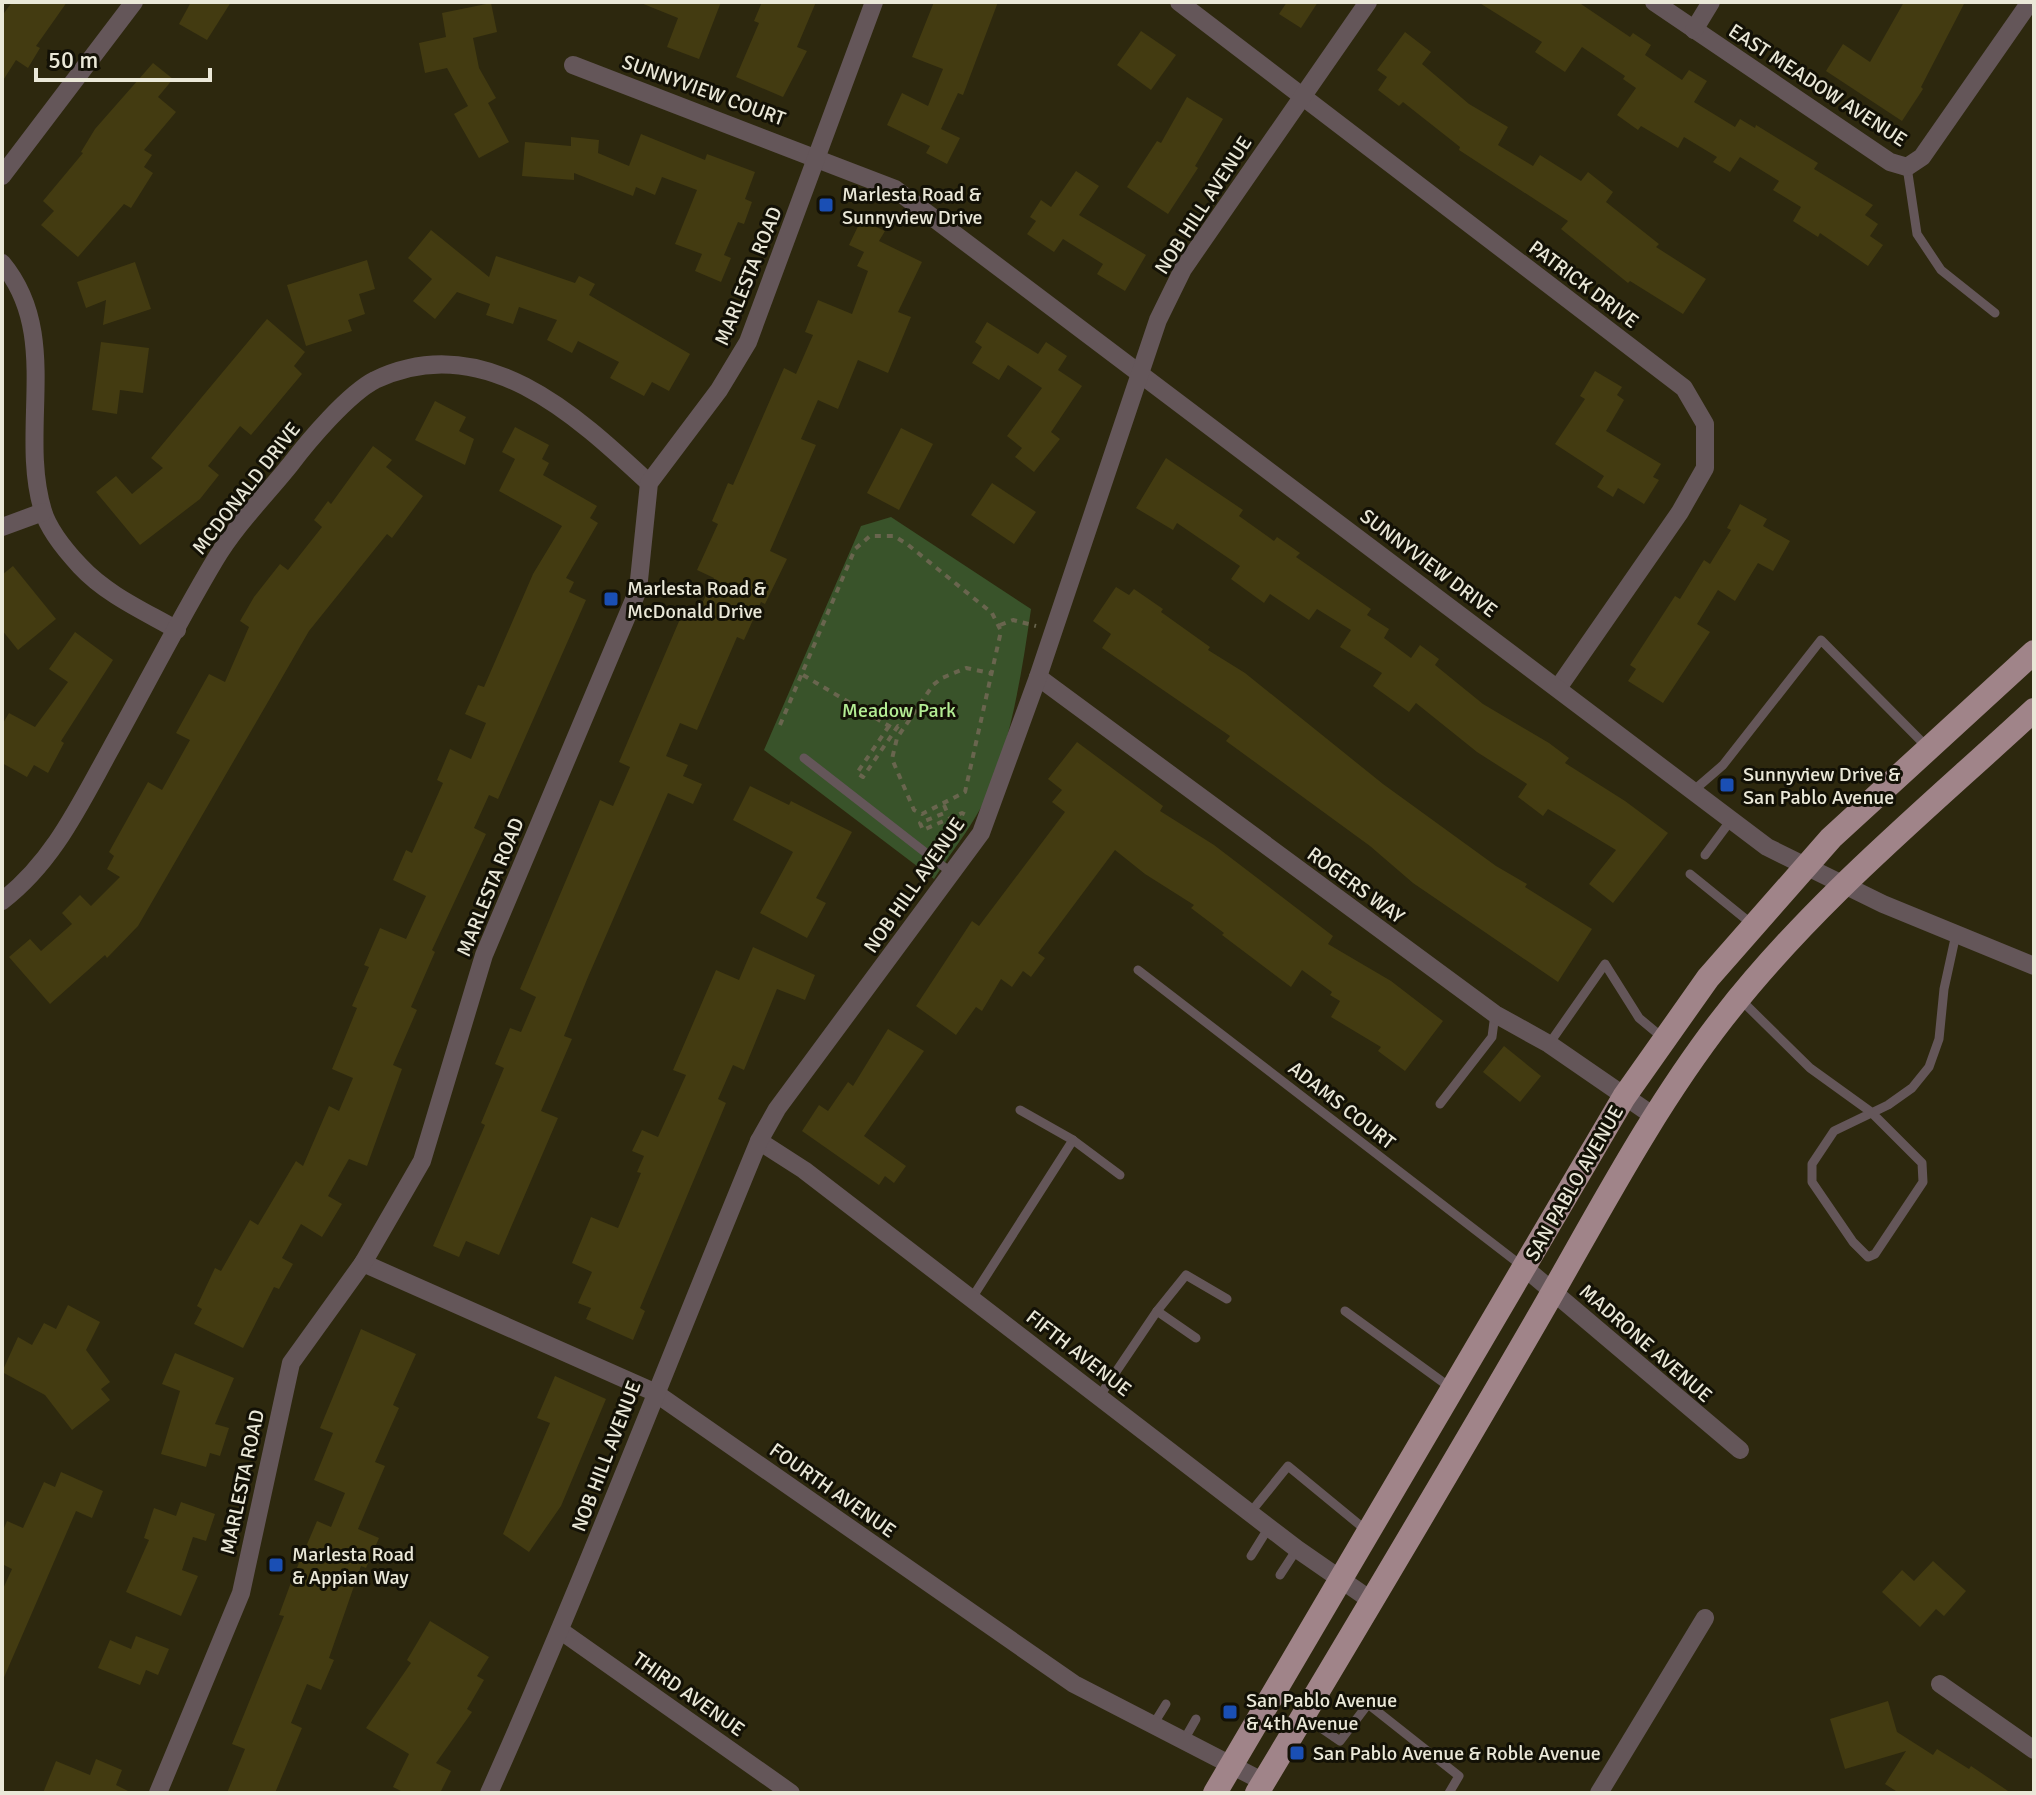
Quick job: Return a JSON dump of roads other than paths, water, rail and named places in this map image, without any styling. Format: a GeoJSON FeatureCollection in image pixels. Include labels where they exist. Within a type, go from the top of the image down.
{"type":"FeatureCollection","features":[{"type":"Feature","properties":{"kind":"main road","name":"SAN PABLO AVENUE"},"geometry":{"type":"LineString","coordinates":[[1215,1793],[1624,1097],[1663,1038],[1753,926],[1831,838],[2034,652]]}},
{"type":"Feature","properties":{"kind":"main road","name":"SAN PABLO AVENUE"},"geometry":{"type":"LineString","coordinates":[[1260,1788],[1655,1117],[1739,998],[1844,885],[2034,710]]}},
{"type":"Feature","properties":{"kind":"street"},"geometry":{"type":"LineString","coordinates":[[2,176],[134,2]]}},
{"type":"Feature","properties":{"kind":"street","name":"MARLESTA ROAD"},"geometry":{"type":"LineString","coordinates":[[158,1793],[241,1593],[291,1363],[363,1263],[422,1161],[484,955],[638,590],[649,483],[719,390],[748,342],[874,2]]}},
{"type":"Feature","properties":{"kind":"street","name":"PATRICK DRIVE"},"geometry":{"type":"LineString","coordinates":[[1179,2],[1684,388],[1705,424],[1705,468],[1680,512],[1558,688]]}},
{"type":"Feature","properties":{"kind":"street","name":"NOB HILL AVENUE"},"geometry":{"type":"LineString","coordinates":[[489,1793],[561,1631],[654,1392],[759,1141],[777,1109],[953,874],[984,823],[1054,631],[1158,320],[1183,269],[1368,2]]}},
{"type":"Feature","properties":{"kind":"street","name":"EAST MEADOW AVENUE"},"geometry":{"type":"LineString","coordinates":[[1654,2],[1890,162],[1907,167],[1922,157],[2030,2]]}},
{"type":"Feature","properties":{"kind":"street"},"geometry":{"type":"LineString","coordinates":[[1694,30],[1711,2]]}},
{"type":"Feature","properties":{"kind":"street","name":"SUNNYVIEW COURT"},"geometry":{"type":"LineString","coordinates":[[573,65],[819,157]]}},
{"type":"Feature","properties":{"kind":"street","name":"SUNNYVIEW DRIVE"},"geometry":{"type":"LineString","coordinates":[[819,157],[895,189],[1767,847],[1844,885],[2034,966]]}},
{"type":"Feature","properties":{"kind":"street"},"geometry":{"type":"LineString","coordinates":[[2,263],[20,292],[35,342],[35,468],[43,512],[67,550],[99,584],[177,630]]}},
{"type":"Feature","properties":{"kind":"street","name":"MCDONALD DRIVE"},"geometry":{"type":"LineString","coordinates":[[2,901],[30,879],[66,830],[217,557],[318,430],[374,381],[426,365],[471,366],[542,393],[597,434],[649,483]]}},
{"type":"Feature","properties":{"kind":"street"},"geometry":{"type":"LineString","coordinates":[[2,527],[43,512]]}},
{"type":"Feature","properties":{"kind":"street","name":"ROGERS WAY"},"geometry":{"type":"LineString","coordinates":[[1038,677],[1495,1014],[1549,1044],[1655,1117]]}},
{"type":"Feature","properties":{"kind":"street","name":"FIFTH AVENUE"},"geometry":{"type":"LineString","coordinates":[[759,1141],[804,1170],[1297,1549],[1372,1601]]}},
{"type":"Feature","properties":{"kind":"street","name":"FOURTH AVENUE"},"geometry":{"type":"LineString","coordinates":[[363,1263],[654,1392],[1043,1664],[1104,1701],[1232,1765],[1260,1788]]}},
{"type":"Feature","properties":{"kind":"street","name":"MADRONE AVENUE"},"geometry":{"type":"LineString","coordinates":[[1525,1268],[1740,1450]]}},
{"type":"Feature","properties":{"kind":"street"},"geometry":{"type":"LineString","coordinates":[[1599,1793],[1705,1618]]}},
{"type":"Feature","properties":{"kind":"street","name":"THIRD AVENUE"},"geometry":{"type":"LineString","coordinates":[[561,1631],[791,1793]]}},
{"type":"Feature","properties":{"kind":"street"},"geometry":{"type":"LineString","coordinates":[[1940,1684],[2034,1750]]}},
{"type":"Feature","properties":{"kind":"lane"},"geometry":{"type":"LineString","coordinates":[[1907,167],[1917,234],[1941,270],[1995,313]]}},
{"type":"Feature","properties":{"kind":"lane"},"geometry":{"type":"LineString","coordinates":[[1693,791],[1723,765],[1786,689],[1821,640],[1929,750]]}},
{"type":"Feature","properties":{"kind":"lane"},"geometry":{"type":"LineString","coordinates":[[804,758],[953,874]]}},
{"type":"Feature","properties":{"kind":"lane"},"geometry":{"type":"LineString","coordinates":[[1705,855],[1731,820]]}},
{"type":"Feature","properties":{"kind":"lane"},"geometry":{"type":"LineString","coordinates":[[1690,874],[1753,926]]}},
{"type":"Feature","properties":{"kind":"lane"},"geometry":{"type":"LineString","coordinates":[[1739,998],[1810,1068],[1871,1112],[1922,1163],[1923,1182],[1875,1254],[1868,1257],[1853,1242],[1812,1182],[1812,1164],[1834,1131],[1871,1112],[1912,1088],[1929,1067],[1939,1039],[1944,989],[1956,934]]}},
{"type":"Feature","properties":{"kind":"lane"},"geometry":{"type":"LineString","coordinates":[[1549,1044],[1605,964],[1639,1018],[1663,1038]]}},
{"type":"Feature","properties":{"kind":"lane","name":"ADAMS COURT"},"geometry":{"type":"LineString","coordinates":[[1138,970],[1525,1268]]}},
{"type":"Feature","properties":{"kind":"lane"},"geometry":{"type":"LineString","coordinates":[[1440,1104],[1492,1037],[1495,1014]]}},
{"type":"Feature","properties":{"kind":"lane"},"geometry":{"type":"LineString","coordinates":[[1020,1110],[1073,1140],[1120,1175]]}},
{"type":"Feature","properties":{"kind":"lane"},"geometry":{"type":"LineString","coordinates":[[972,1298],[1073,1140]]}},
{"type":"Feature","properties":{"kind":"lane"},"geometry":{"type":"LineString","coordinates":[[1099,1397],[1157,1311],[1186,1275],[1227,1299]]}},
{"type":"Feature","properties":{"kind":"lane"},"geometry":{"type":"LineString","coordinates":[[1157,1311],[1196,1338]]}},
{"type":"Feature","properties":{"kind":"lane"},"geometry":{"type":"LineString","coordinates":[[1345,1311],[1454,1390]]}},
{"type":"Feature","properties":{"kind":"lane"},"geometry":{"type":"LineString","coordinates":[[1250,1513],[1288,1466],[1370,1533]]}},
{"type":"Feature","properties":{"kind":"lane"},"geometry":{"type":"LineString","coordinates":[[1251,1556],[1269,1527]]}},
{"type":"Feature","properties":{"kind":"lane"},"geometry":{"type":"LineString","coordinates":[[1280,1575],[1297,1549]]}},
{"type":"Feature","properties":{"kind":"lane"},"geometry":{"type":"LineString","coordinates":[[1153,1725],[1166,1704]]}},
{"type":"Feature","properties":{"kind":"lane"},"geometry":{"type":"LineString","coordinates":[[1304,1716],[1340,1741],[1368,1704],[1459,1776],[1449,1793]]}},
{"type":"Feature","properties":{"kind":"lane"},"geometry":{"type":"LineString","coordinates":[[1184,1740],[1196,1719]]}},
{"type":"Feature","properties":{"kind":"place","name":"Marlesta Road & Sunnyview Drive"},"geometry":{"type":"Point","coordinates":[826,205]}},
{"type":"Feature","properties":{"kind":"place","name":"Marlesta Road & McDonald Drive"},"geometry":{"type":"Point","coordinates":[611,599]}},
{"type":"Feature","properties":{"kind":"place","name":"Sunnyview Drive & San Pablo Avenue"},"geometry":{"type":"Point","coordinates":[1727,785]}},
{"type":"Feature","properties":{"kind":"place","name":"Marlesta Road & Appian Way"},"geometry":{"type":"Point","coordinates":[276,1565]}},
{"type":"Feature","properties":{"kind":"place","name":"San Pablo Avenue & 4th Avenue"},"geometry":{"type":"Point","coordinates":[1230,1712]}},
{"type":"Feature","properties":{"kind":"place","name":"San Pablo Avenue & Roble Avenue"},"geometry":{"type":"Point","coordinates":[1297,1753]}},
{"type":"Feature","properties":{"kind":"park label","name":"Meadow Park"},"geometry":{"type":"Point","coordinates":[899,710]}}]}
